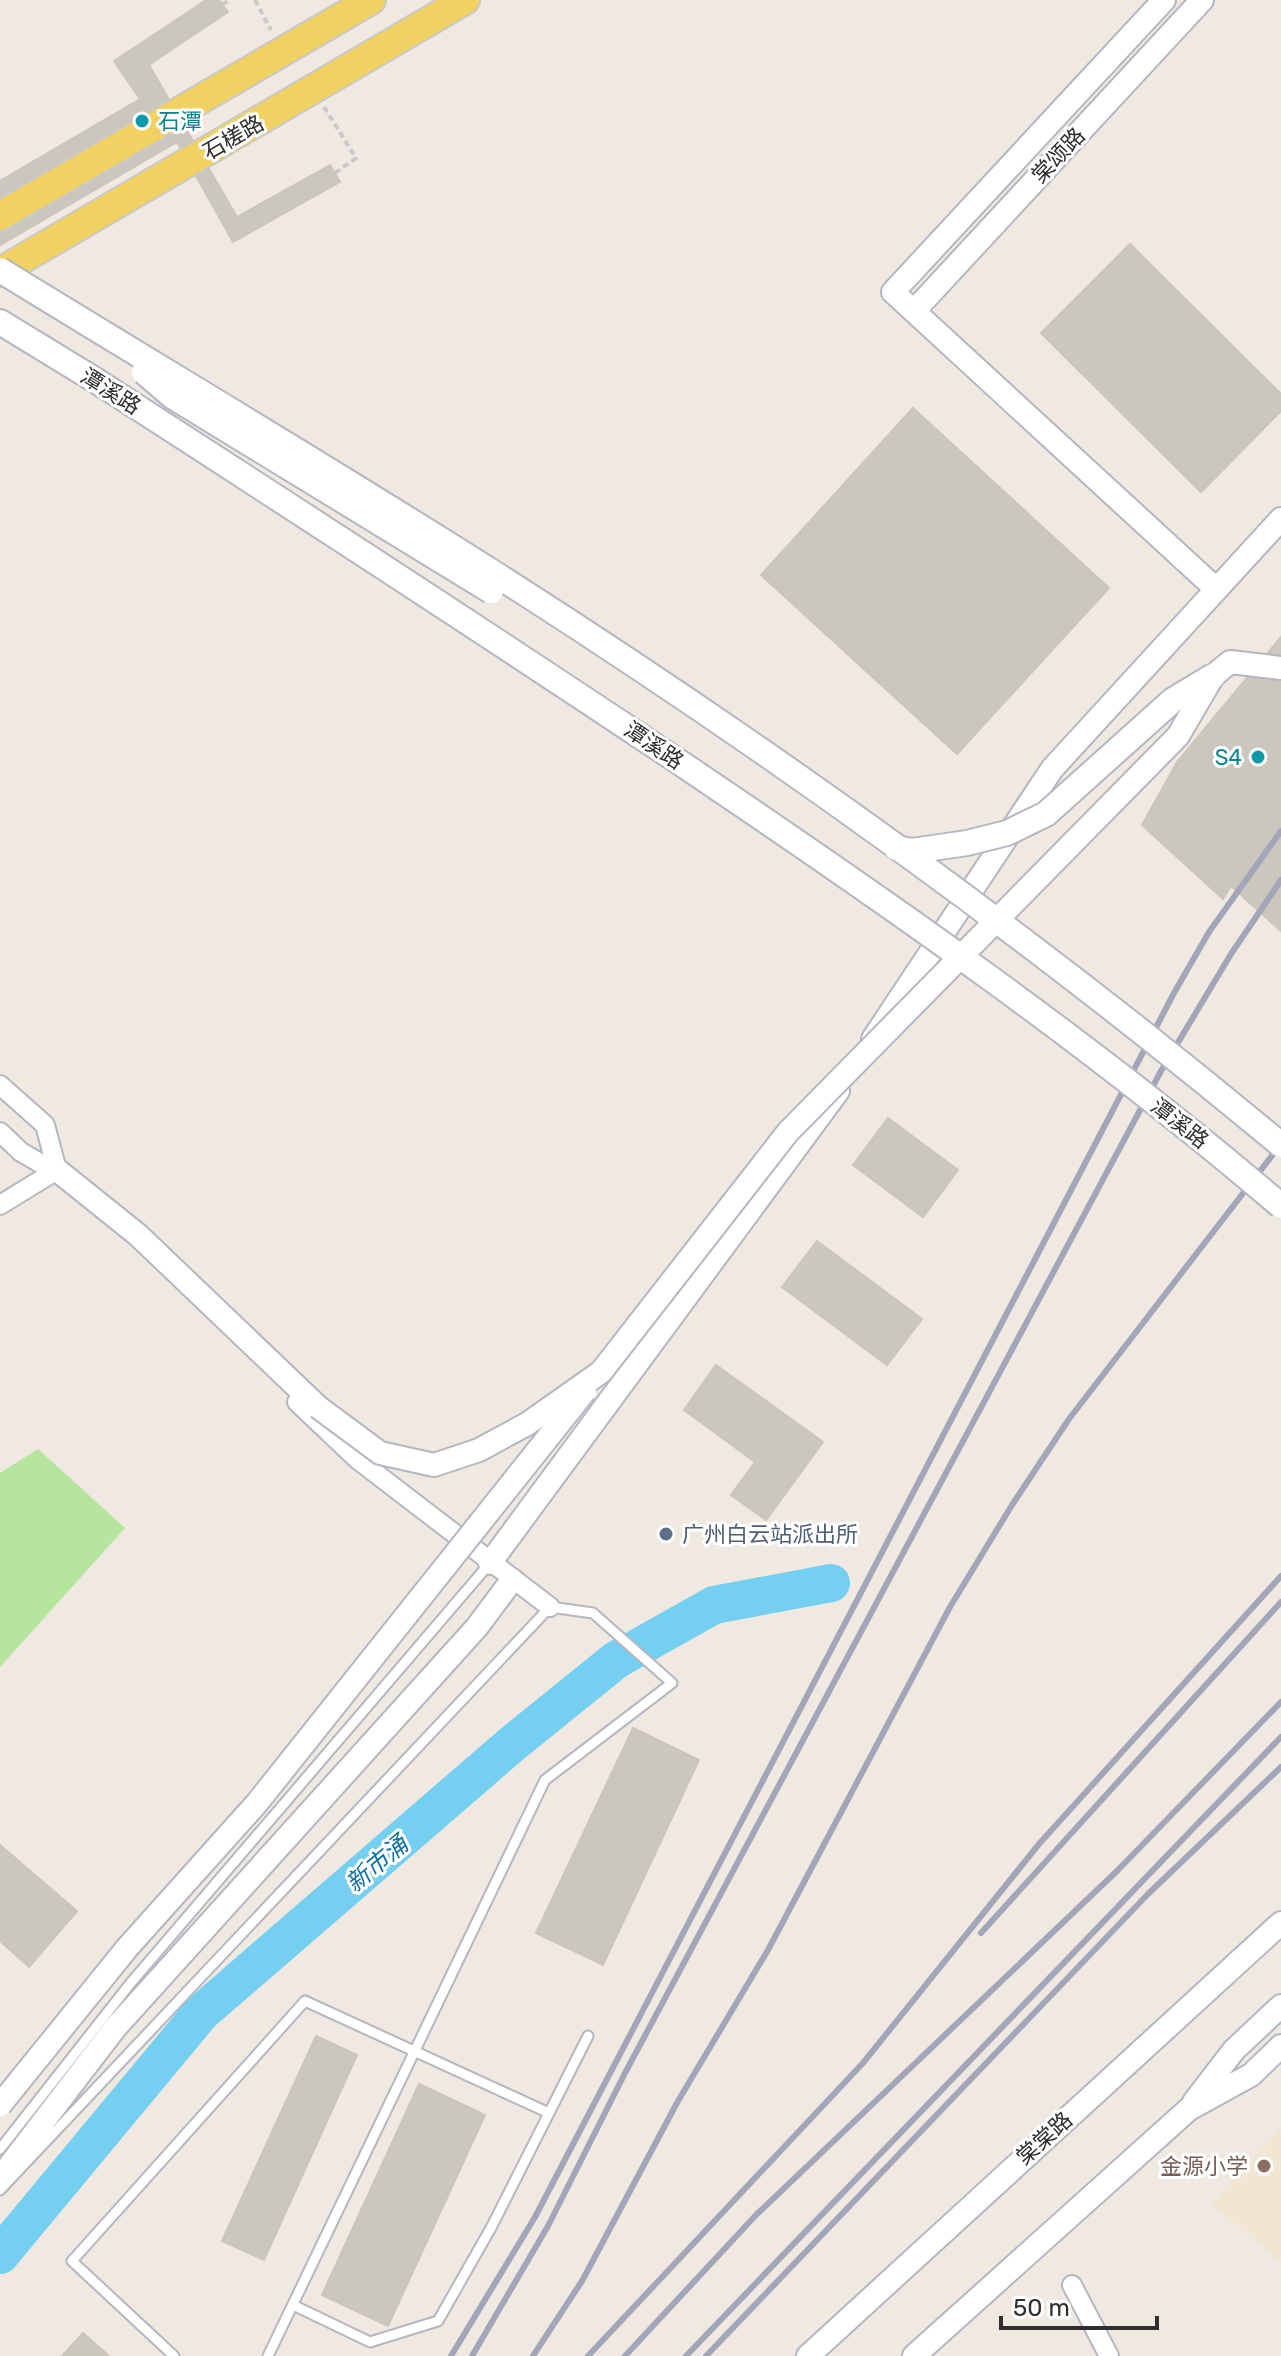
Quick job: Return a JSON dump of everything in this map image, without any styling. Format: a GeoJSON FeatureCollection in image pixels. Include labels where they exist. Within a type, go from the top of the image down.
{"type":"FeatureCollection","features":[{"type":"Feature","properties":{"kind":"main road"},"geometry":{"type":"LineString","coordinates":[[0,216],[371,0]]}},
{"type":"Feature","properties":{"kind":"main road","name":"石槎路"},"geometry":{"type":"LineString","coordinates":[[0,271],[314,91],[465,0]]}},
{"type":"Feature","properties":{"kind":"main road","name":"潭溪路"},"geometry":{"type":"LineString","coordinates":[[0,271],[493,572],[670,690],[951,887],[1281,1145]]}},
{"type":"Feature","properties":{"kind":"main road"},"geometry":{"type":"LineString","coordinates":[[80,319],[172,396],[540,621],[857,834],[882,846],[912,851],[967,843],[1007,833],[1046,814],[1173,700],[1213,676]]}},
{"type":"Feature","properties":{"kind":"main road","name":"潭溪路"},"geometry":{"type":"LineString","coordinates":[[0,322],[493,636],[766,821],[1069,1036],[1281,1206]]}},
{"type":"Feature","properties":{"kind":"street","name":"棠颂路"},"geometry":{"type":"LineString","coordinates":[[1164,0],[893,292],[914,311],[1202,0]]}},
{"type":"Feature","properties":{"kind":"street"},"geometry":{"type":"LineString","coordinates":[[914,311],[1216,589]]}},
{"type":"Feature","properties":{"kind":"street"},"geometry":{"type":"LineString","coordinates":[[490,1563],[836,1095],[1052,769],[1281,519]]}},
{"type":"Feature","properties":{"kind":"street"},"geometry":{"type":"LineString","coordinates":[[0,2105],[127,1948],[257,1803],[408,1617],[788,1132],[1178,736],[1213,676],[1230,662],[1281,668]]}},
{"type":"Feature","properties":{"kind":"street"},"geometry":{"type":"LineString","coordinates":[[0,1085],[45,1125],[57,1170],[357,1459],[550,1607]]}},
{"type":"Feature","properties":{"kind":"street"},"geometry":{"type":"LineString","coordinates":[[0,1132],[21,1152],[57,1170],[138,1235],[318,1407],[380,1453],[434,1465],[479,1450],[527,1424],[601,1372]]}},
{"type":"Feature","properties":{"kind":"street"},"geometry":{"type":"LineString","coordinates":[[0,1205],[57,1170]]}},
{"type":"Feature","properties":{"kind":"street"},"geometry":{"type":"LineString","coordinates":[[0,2178],[115,2028],[477,1627],[512,1580]]}},
{"type":"Feature","properties":{"kind":"street","name":"棠棠路"},"geometry":{"type":"LineString","coordinates":[[808,2356],[855,2309],[1281,1923]]}},
{"type":"Feature","properties":{"kind":"street"},"geometry":{"type":"LineString","coordinates":[[912,2355],[1189,2109],[1248,2037],[1281,2006]]}},
{"type":"Feature","properties":{"kind":"street"},"geometry":{"type":"LineString","coordinates":[[1189,2109],[1251,2075],[1281,2046]]}},
{"type":"Feature","properties":{"kind":"street"},"geometry":{"type":"LineString","coordinates":[[1072,2285],[1109,2356]]}},
{"type":"Feature","properties":{"kind":"lane"},"geometry":{"type":"LineString","coordinates":[[0,2149],[129,1985],[490,1563]]}},
{"type":"Feature","properties":{"kind":"lane"},"geometry":{"type":"LineString","coordinates":[[0,2190],[550,1607],[593,1613],[672,1683],[545,1780],[268,2356]]}},
{"type":"Feature","properties":{"kind":"lane"},"geometry":{"type":"LineString","coordinates":[[174,2356],[72,2261],[305,2001],[549,2113]]}},
{"type":"Feature","properties":{"kind":"lane"},"geometry":{"type":"LineString","coordinates":[[293,2305],[370,2342],[438,2321],[588,2036]]}},
{"type":"Feature","properties":{"kind":"path"},"geometry":{"type":"LineString","coordinates":[[222,4],[231,0]]}},
{"type":"Feature","properties":{"kind":"path"},"geometry":{"type":"LineString","coordinates":[[255,0],[283,54]]}},
{"type":"Feature","properties":{"kind":"path"},"geometry":{"type":"LineString","coordinates":[[314,91],[356,158],[335,173]]}},
{"type":"Feature","properties":{"kind":"shaded area","name":"金源小学"},"geometry":{"type":"Polygon","coordinates":[[[1281,2128],[1281,2263],[1212,2204],[1281,2128]]]}},
{"type":"Feature","properties":{"kind":"green space"},"geometry":{"type":"Polygon","coordinates":[[[38,1449],[125,1528],[0,1667],[0,1473],[38,1449]]]}},
{"type":"Feature","properties":{"kind":"building"},"geometry":{"type":"Polygon","coordinates":[[[206,0],[219,0],[228,12],[193,35],[181,17],[206,0]]]}},
{"type":"Feature","properties":{"kind":"building","name":"石潭"},"geometry":{"type":"Polygon","coordinates":[[[181,17],[193,35],[149,65],[237,217],[287,189],[297,206],[233,242],[177,142],[0,245],[0,181],[140,99],[114,61],[181,17]]]}},
{"type":"Feature","properties":{"kind":"building"},"geometry":{"type":"Polygon","coordinates":[[[330,165],[340,182],[297,206],[287,189],[330,165]]]}},
{"type":"Feature","properties":{"kind":"building"},"geometry":{"type":"Polygon","coordinates":[[[1130,244],[1281,394],[1281,411],[1201,492],[1041,333],[1130,244]]]}},
{"type":"Feature","properties":{"kind":"building"},"geometry":{"type":"Polygon","coordinates":[[[913,408],[1109,588],[957,754],[761,575],[913,408]]]}},
{"type":"Feature","properties":{"kind":"building"},"geometry":{"type":"Polygon","coordinates":[[[856,479],[919,538],[829,633],[766,575],[856,479]]]}},
{"type":"Feature","properties":{"kind":"building"},"geometry":{"type":"Polygon","coordinates":[[[1041,530],[1103,589],[1013,685],[951,626],[1041,530]]]}},
{"type":"Feature","properties":{"kind":"building"},"geometry":{"type":"Polygon","coordinates":[[[1281,637],[1281,931],[1231,886],[1223,899],[1142,825],[1177,762],[1281,637]]]}},
{"type":"Feature","properties":{"kind":"building","name":"S4"},"geometry":{"type":"Polygon","coordinates":[[[1281,698],[1281,851],[1271,857],[1206,799],[1204,793],[1265,724],[1261,720],[1281,698]]]}},
{"type":"Feature","properties":{"kind":"building","name":"S4"},"geometry":{"type":"Polygon","coordinates":[[[1281,707],[1281,851],[1271,857],[1206,799],[1204,793],[1281,707]]]}},
{"type":"Feature","properties":{"kind":"building"},"geometry":{"type":"Polygon","coordinates":[[[888,1118],[958,1170],[923,1217],[853,1165],[888,1118]]]}},
{"type":"Feature","properties":{"kind":"building"},"geometry":{"type":"Polygon","coordinates":[[[817,1241],[922,1319],[887,1365],[782,1287],[817,1241]]]}},
{"type":"Feature","properties":{"kind":"building"},"geometry":{"type":"Polygon","coordinates":[[[716,1365],[823,1442],[766,1520],[731,1495],[755,1462],[684,1410],[716,1365]]]}},
{"type":"Feature","properties":{"kind":"building"},"geometry":{"type":"Polygon","coordinates":[[[633,1728],[699,1760],[603,1965],[536,1933],[633,1728]]]}},
{"type":"Feature","properties":{"kind":"building"},"geometry":{"type":"Polygon","coordinates":[[[0,1845],[77,1911],[29,1967],[0,1941],[0,1845]]]}},
{"type":"Feature","properties":{"kind":"building"},"geometry":{"type":"Polygon","coordinates":[[[316,2036],[357,2055],[264,2260],[222,2241],[316,2036]]]}},
{"type":"Feature","properties":{"kind":"building"},"geometry":{"type":"Polygon","coordinates":[[[419,2084],[485,2115],[388,2326],[322,2295],[419,2084]]]}},
{"type":"Feature","properties":{"kind":"building"},"geometry":{"type":"Polygon","coordinates":[[[83,2333],[109,2356],[62,2356],[83,2333]]]}},
{"type":"Feature","properties":{"kind":"waterway","name":"新市涌"},"geometry":{"type":"LineString","coordinates":[[0,2255],[201,2013],[512,1744],[616,1660],[714,1605],[831,1583]]}},
{"type":"Feature","properties":{"kind":"railway"},"geometry":{"type":"LineString","coordinates":[[451,2356],[535,2217],[1174,993],[1209,932],[1281,831]]}},
{"type":"Feature","properties":{"kind":"railway"},"geometry":{"type":"LineString","coordinates":[[472,2356],[548,2226],[625,2073],[1161,1071],[1231,954],[1281,880]]}},
{"type":"Feature","properties":{"kind":"railway"},"geometry":{"type":"LineString","coordinates":[[533,2356],[582,2281],[678,2101],[768,1950],[950,1607],[1012,1505],[1069,1419],[1281,1144]]}},
{"type":"Feature","properties":{"kind":"railway"},"geometry":{"type":"LineString","coordinates":[[588,2356],[863,2063],[1039,1844],[1281,1576]]}},
{"type":"Feature","properties":{"kind":"railway"},"geometry":{"type":"LineString","coordinates":[[981,1933],[1281,1602]]}},
{"type":"Feature","properties":{"kind":"railway"},"geometry":{"type":"LineString","coordinates":[[625,2356],[756,2215],[1117,1871],[1281,1702]]}},
{"type":"Feature","properties":{"kind":"railway"},"geometry":{"type":"LineString","coordinates":[[686,2356],[1281,1737]]}},
{"type":"Feature","properties":{"kind":"railway"},"geometry":{"type":"LineString","coordinates":[[706,2356],[1148,1894],[1281,1767]]}},
{"type":"Feature","properties":{"kind":"place","name":"石潭"},"geometry":{"type":"Point","coordinates":[142,121]}},
{"type":"Feature","properties":{"kind":"place","name":"S4"},"geometry":{"type":"Point","coordinates":[1258,757]}},
{"type":"Feature","properties":{"kind":"place","name":"广州白云站派出所"},"geometry":{"type":"Point","coordinates":[666,1534]}},
{"type":"Feature","properties":{"kind":"place","name":"金源小学"},"geometry":{"type":"Point","coordinates":[1264,2166]}}]}
